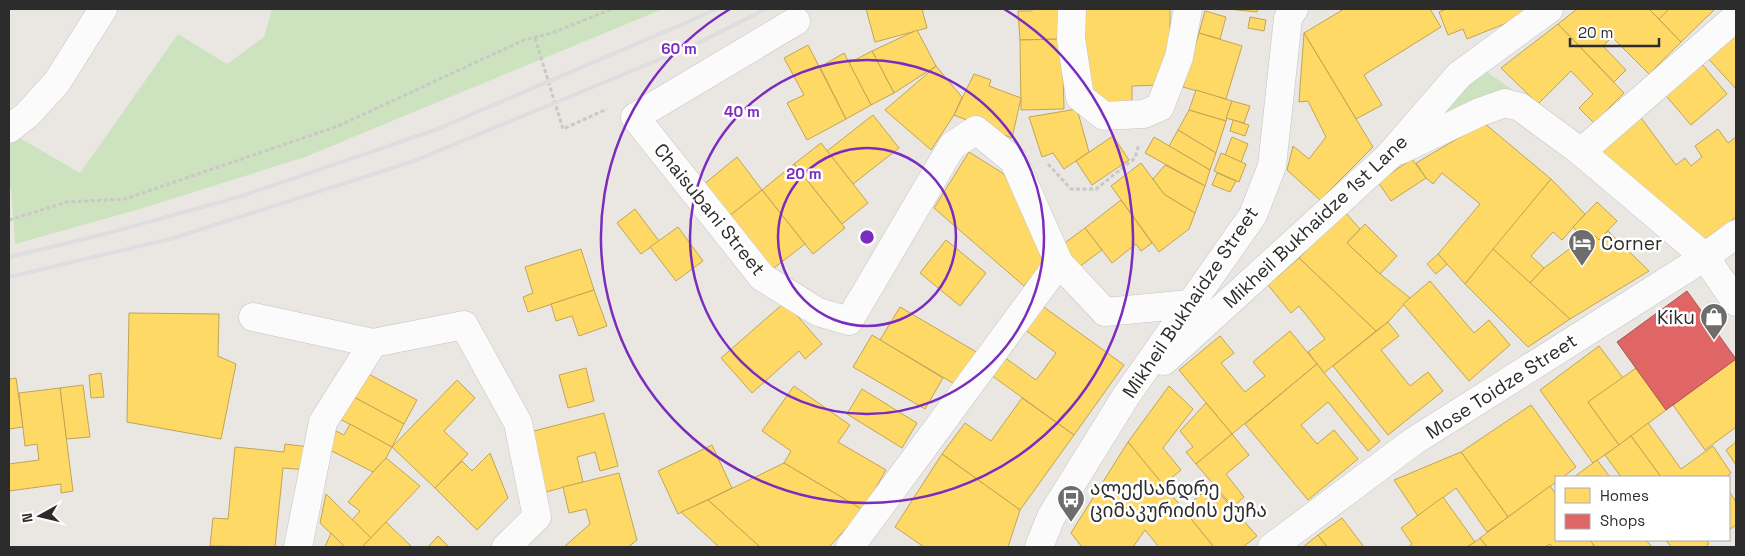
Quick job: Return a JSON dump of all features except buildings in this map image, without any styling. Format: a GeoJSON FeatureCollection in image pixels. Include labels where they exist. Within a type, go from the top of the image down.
{"type":"FeatureCollection","features":[{"type":"Feature","properties":{"kind":"street"},"geometry":{"type":"LineString","coordinates":[[9,129],[27,115],[57,82],[103,9]]}},
{"type":"Feature","properties":{"kind":"street"},"geometry":{"type":"LineString","coordinates":[[1072,9],[1071,39],[1080,97],[1104,116],[1144,114],[1160,107],[1179,57],[1188,9]]}},
{"type":"Feature","properties":{"kind":"street","name":"Mikheil Bukhaidze Street"},"geometry":{"type":"LineString","coordinates":[[1039,547],[1051,517],[1126,396],[1253,215],[1272,166],[1288,18],[1294,9]]}},
{"type":"Feature","properties":{"kind":"street","name":"Mikheil Bukhaidze 1st Lane"},"geometry":{"type":"LineString","coordinates":[[1126,396],[1389,156],[1459,75],[1549,9]]}},
{"type":"Feature","properties":{"kind":"street"},"geometry":{"type":"LineString","coordinates":[[1581,152],[1736,17]]}},
{"type":"Feature","properties":{"kind":"street"},"geometry":{"type":"LineString","coordinates":[[641,113],[796,21]]}},
{"type":"Feature","properties":{"kind":"street"},"geometry":{"type":"LineString","coordinates":[[1389,156],[1480,112],[1505,103],[1520,107],[1581,152],[1705,257],[1736,302]]}},
{"type":"Feature","properties":{"kind":"street","name":"Chaisubani Street"},"geometry":{"type":"LineString","coordinates":[[641,113],[635,117],[762,277],[818,312],[849,321],[952,146],[976,130],[1014,161],[1059,263],[1105,312],[1190,304]]}},
{"type":"Feature","properties":{"kind":"street","name":"Mose Toidze Street"},"geometry":{"type":"LineString","coordinates":[[1272,547],[1414,442],[1705,257],[1736,234]]}},
{"type":"Feature","properties":{"kind":"street"},"geometry":{"type":"LineString","coordinates":[[850,547],[1059,263]]}},
{"type":"Feature","properties":{"kind":"street"},"geometry":{"type":"LineString","coordinates":[[253,317],[373,343],[464,326],[518,423],[535,508],[536,518],[506,547]]}},
{"type":"Feature","properties":{"kind":"street"},"geometry":{"type":"LineString","coordinates":[[298,547],[323,422],[373,343]]}},
{"type":"Feature","properties":{"kind":"path"},"geometry":{"type":"LineString","coordinates":[[9,220],[67,202],[125,199],[338,126],[524,40],[552,33],[612,9]]}},
{"type":"Feature","properties":{"kind":"path"},"geometry":{"type":"LineString","coordinates":[[535,38],[563,129],[615,105],[641,113]]}},
{"type":"Feature","properties":{"kind":"path"},"geometry":{"type":"LineString","coordinates":[[1014,161],[1032,158],[1049,165],[1071,189],[1096,189],[1135,158],[1144,114]]}},
{"type":"Feature","properties":{"kind":"green space"},"geometry":{"type":"Polygon","coordinates":[[[272,9],[663,9],[305,157],[140,209],[15,244],[11,189],[9,187],[9,140],[13,134],[80,173],[178,34],[227,64],[264,37],[272,9]]]}},
{"type":"Feature","properties":{"kind":"green space"},"geometry":{"type":"Polygon","coordinates":[[[1483,69],[1521,96],[1415,133],[1483,69]]]}},
{"type":"Feature","properties":{"kind":"railway"},"geometry":{"type":"LineString","coordinates":[[9,257],[101,235],[242,196],[435,130],[716,9]]}},
{"type":"Feature","properties":{"kind":"railway"},"geometry":{"type":"LineString","coordinates":[[9,277],[174,238],[414,161],[692,46],[766,9]]}},
{"type":"Feature","properties":{"kind":"place","name":"Corner"},"geometry":{"type":"Point","coordinates":[1582,267]}},
{"type":"Feature","properties":{"kind":"place","name":"Kiku"},"geometry":{"type":"Point","coordinates":[1714,341]}},
{"type":"Feature","properties":{"kind":"place","name":"ალექსანდრე ციმაკურიძის ქუჩა"},"geometry":{"type":"Point","coordinates":[1071,523]}}]}
